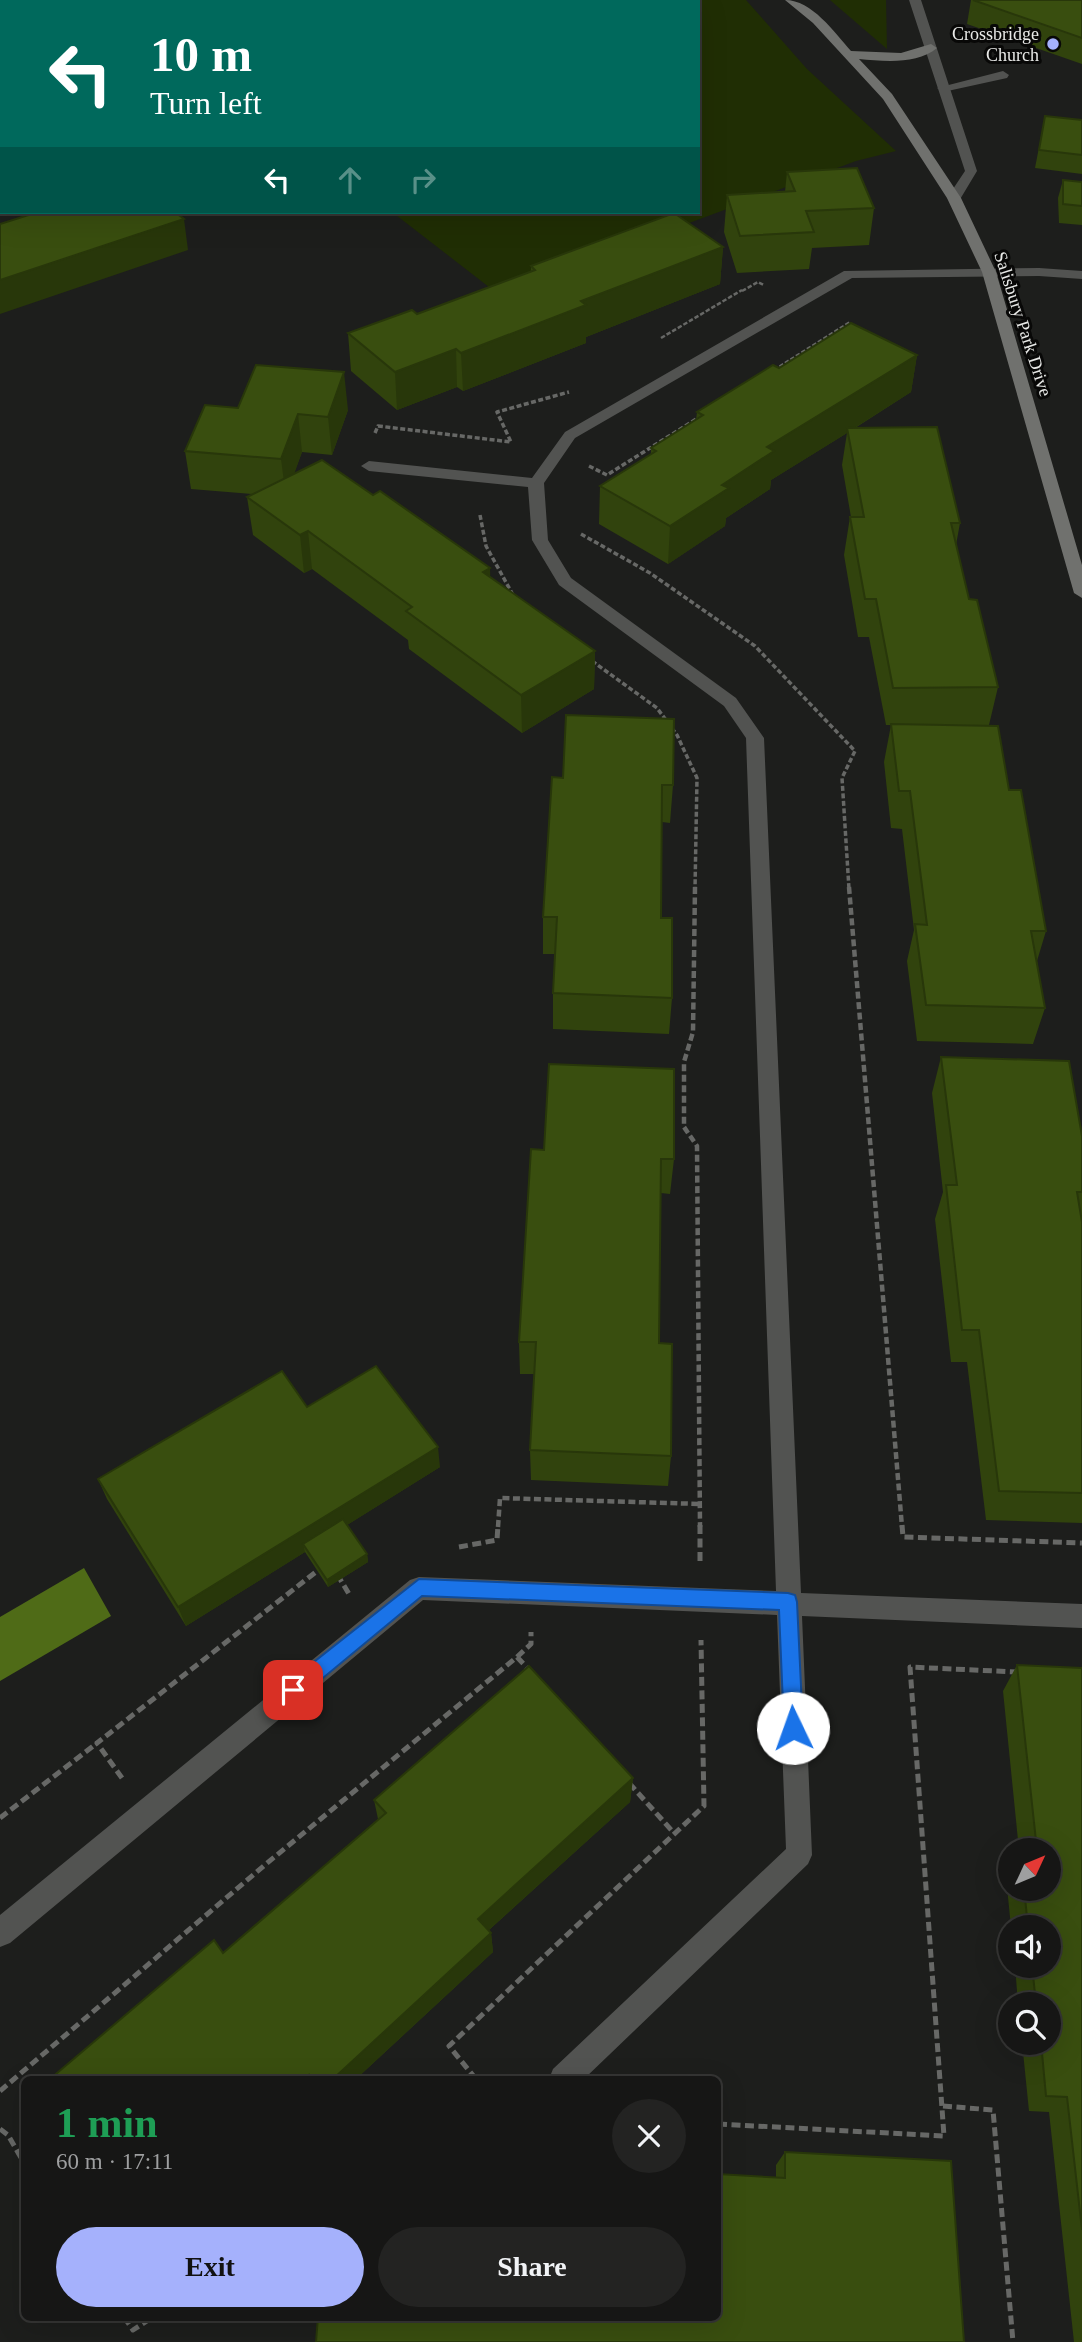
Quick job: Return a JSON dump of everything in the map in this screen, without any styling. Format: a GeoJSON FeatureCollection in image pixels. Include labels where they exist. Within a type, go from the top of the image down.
{"type":"FeatureCollection","features":[{"type":"Feature","properties":{"kind":"main road","name":"Salisbury Park Drive"},"geometry":{"type":"LineString","coordinates":[[791,0],[817,21],[888,97],[954,198],[989,272],[1082,593]]}},
{"type":"Feature","properties":{"kind":"main road"},"geometry":{"type":"LineString","coordinates":[[848,54],[894,58],[916,56],[931,48]]}},
{"type":"Feature","properties":{"kind":"street"},"geometry":{"type":"LineString","coordinates":[[915,0],[971,171],[954,198]]}},
{"type":"Feature","properties":{"kind":"street"},"geometry":{"type":"LineString","coordinates":[[943,88],[1003,75]]}},
{"type":"Feature","properties":{"kind":"street"},"geometry":{"type":"LineString","coordinates":[[566,2076],[799,1855],[755,738],[730,702],[565,581],[540,540],[535,503],[536,483],[570,435],[849,274],[989,272],[1082,275]]}},
{"type":"Feature","properties":{"kind":"street"},"geometry":{"type":"LineString","coordinates":[[369,466],[536,483]]}},
{"type":"Feature","properties":{"kind":"street"},"geometry":{"type":"LineString","coordinates":[[0,1933],[419,1587],[1082,1615]]}},
{"type":"Feature","properties":{"kind":"path"},"geometry":{"type":"LineString","coordinates":[[650,345],[741,290]]}},
{"type":"Feature","properties":{"kind":"path"},"geometry":{"type":"LineString","coordinates":[[372,441],[378,426],[511,442],[497,412],[572,391]]}},
{"type":"Feature","properties":{"kind":"path"},"geometry":{"type":"LineString","coordinates":[[469,513],[482,515],[486,546],[498,572],[517,600]]}},
{"type":"Feature","properties":{"kind":"path"},"geometry":{"type":"LineString","coordinates":[[474,2076],[449,2046],[704,1806],[697,1146],[684,1127],[684,1062],[693,1032],[697,778],[677,735],[657,708],[583,654]]}},
{"type":"Feature","properties":{"kind":"path"},"geometry":{"type":"LineString","coordinates":[[454,1548],[497,1540],[500,1498],[701,1504]]}},
{"type":"Feature","properties":{"kind":"path"},"geometry":{"type":"LineString","coordinates":[[903,1538],[1082,1542]]}},
{"type":"Feature","properties":{"kind":"path"},"geometry":{"type":"LineString","coordinates":[[0,1818],[330,1561],[356,1607]]}},
{"type":"Feature","properties":{"kind":"path"},"geometry":{"type":"LineString","coordinates":[[0,2091],[266,1864],[531,1644],[534,1592]]}},
{"type":"Feature","properties":{"kind":"path"},"geometry":{"type":"LineString","coordinates":[[517,1657],[536,1678]]}},
{"type":"Feature","properties":{"kind":"path"},"geometry":{"type":"LineString","coordinates":[[721,2124],[944,2136],[911,1667],[1029,1673]]}},
{"type":"Feature","properties":{"kind":"path"},"geometry":{"type":"LineString","coordinates":[[97,1743],[146,1810]]}},
{"type":"Feature","properties":{"kind":"path"},"geometry":{"type":"LineString","coordinates":[[628,1782],[674,1833]]}},
{"type":"Feature","properties":{"kind":"path"},"geometry":{"type":"LineString","coordinates":[[943,2106],[993,2110],[1013,2342]]}},
{"type":"Feature","properties":{"kind":"path"},"geometry":{"type":"LineString","coordinates":[[0,2129],[8,2135],[21,2158]]}},
{"type":"Feature","properties":{"kind":"path"},"geometry":{"type":"LineString","coordinates":[[127,2321],[133,2330],[147,2321]]}},
{"type":"Feature","properties":{"kind":"shaded area"},"geometry":{"type":"Polygon","coordinates":[[[700,0],[746,0],[807,69],[896,151],[856,161],[498,294],[395,214],[700,214],[700,0]]]}},
{"type":"Feature","properties":{"kind":"shaded area"},"geometry":{"type":"Polygon","coordinates":[[[830,0],[886,0],[887,49],[830,0]]]}},
{"type":"Feature","properties":{"kind":"shaded area"},"geometry":{"type":"Polygon","coordinates":[[[84,1568],[111,1616],[0,1681],[0,1617],[84,1568]]]}},
{"type":"Feature","properties":{"kind":"building"},"geometry":{"type":"Polygon","coordinates":[[[973,0],[1082,0],[1082,38],[973,0]]]}},
{"type":"Feature","properties":{"kind":"building"},"geometry":{"type":"Polygon","coordinates":[[[1045,116],[1082,120],[1082,155],[1039,150],[1045,116]]]}},
{"type":"Feature","properties":{"kind":"building"},"geometry":{"type":"Polygon","coordinates":[[[857,168],[874,208],[806,211],[814,232],[740,236],[727,195],[795,191],[787,172],[857,168]]]}},
{"type":"Feature","properties":{"kind":"building"},"geometry":{"type":"Polygon","coordinates":[[[1063,180],[1082,182],[1082,206],[1063,204],[1063,180]]]}},
{"type":"Feature","properties":{"kind":"building"},"geometry":{"type":"Polygon","coordinates":[[[32,214],[178,214],[184,219],[0,280],[0,224],[32,214]]]}},
{"type":"Feature","properties":{"kind":"building"},"geometry":{"type":"Polygon","coordinates":[[[671,214],[675,214],[723,247],[581,301],[586,305],[461,353],[456,349],[395,372],[348,333],[412,310],[417,314],[535,270],[531,266],[671,214]]]}},
{"type":"Feature","properties":{"kind":"building"},"geometry":{"type":"Polygon","coordinates":[[[851,323],[917,355],[767,447],[774,451],[722,485],[729,488],[670,526],[600,486],[656,451],[651,448],[703,415],[697,412],[773,365],[779,368],[851,323]]]}},
{"type":"Feature","properties":{"kind":"building"},"geometry":{"type":"Polygon","coordinates":[[[256,365],[344,372],[328,417],[298,414],[281,459],[185,451],[205,405],[238,408],[256,365]]]}},
{"type":"Feature","properties":{"kind":"building"},"geometry":{"type":"Polygon","coordinates":[[[937,427],[960,523],[951,523],[969,599],[977,600],[998,687],[893,688],[876,599],[865,599],[850,517],[864,517],[847,428],[937,427]]]}},
{"type":"Feature","properties":{"kind":"building"},"geometry":{"type":"Polygon","coordinates":[[[322,460],[373,495],[380,491],[490,568],[483,572],[595,651],[521,695],[406,611],[412,607],[308,531],[300,535],[247,497],[322,460]]]}},
{"type":"Feature","properties":{"kind":"building"},"geometry":{"type":"Polygon","coordinates":[[[566,715],[674,719],[673,785],[662,785],[661,918],[672,918],[672,998],[553,993],[557,917],[543,917],[552,777],[563,778],[566,715]]]}},
{"type":"Feature","properties":{"kind":"building"},"geometry":{"type":"Polygon","coordinates":[[[891,724],[998,726],[1009,790],[1021,790],[1046,931],[1031,931],[1045,1008],[926,1005],[915,924],[927,925],[910,791],[899,791],[891,724]]]}},
{"type":"Feature","properties":{"kind":"building"},"geometry":{"type":"Polygon","coordinates":[[[941,1057],[1069,1061],[1082,1136],[1082,1192],[1077,1192],[1082,1222],[1082,1493],[999,1491],[979,1330],[962,1330],[946,1185],[957,1185],[941,1057]]]}},
{"type":"Feature","properties":{"kind":"building"},"geometry":{"type":"Polygon","coordinates":[[[549,1064],[674,1069],[674,1159],[661,1159],[659,1343],[672,1344],[671,1456],[530,1450],[536,1342],[519,1342],[531,1149],[544,1150],[549,1064]]]}},
{"type":"Feature","properties":{"kind":"building"},"geometry":{"type":"Polygon","coordinates":[[[376,1366],[438,1447],[178,1607],[98,1479],[282,1371],[307,1407],[376,1366]]]}},
{"type":"Feature","properties":{"kind":"building"},"geometry":{"type":"Polygon","coordinates":[[[343,1519],[367,1554],[327,1580],[303,1544],[343,1519]]]}},
{"type":"Feature","properties":{"kind":"building"},"geometry":{"type":"Polygon","coordinates":[[[1017,1665],[1082,1668],[1082,2230],[1067,2097],[1046,2096],[1042,2055],[1061,2055],[1061,1992],[1035,1992],[1033,1978],[1061,1978],[1061,1915],[1027,1915],[1025,1901],[1061,1901],[1061,1838],[1036,1838],[1017,1665]]]}},
{"type":"Feature","properties":{"kind":"building"},"geometry":{"type":"Polygon","coordinates":[[[529,1666],[633,1778],[478,1919],[491,1933],[336,2076],[54,2076],[214,1940],[223,1953],[386,1813],[374,1800],[529,1666]]]}},
{"type":"Feature","properties":{"kind":"building"},"geometry":{"type":"Polygon","coordinates":[[[785,2152],[951,2161],[964,2342],[316,2342],[318,2321],[721,2321],[721,2174],[785,2178],[785,2152]]]}},
{"type":"Feature","properties":{"kind":"place","name":"Crossbridge Church"},"geometry":{"type":"Point","coordinates":[1053,44]}},
{"type":"Feature","properties":{"kind":"route"},"geometry":{"type":"LineString","coordinates":[[293,1690],[419,1587],[788,1602],[793,1728]]}}]}
